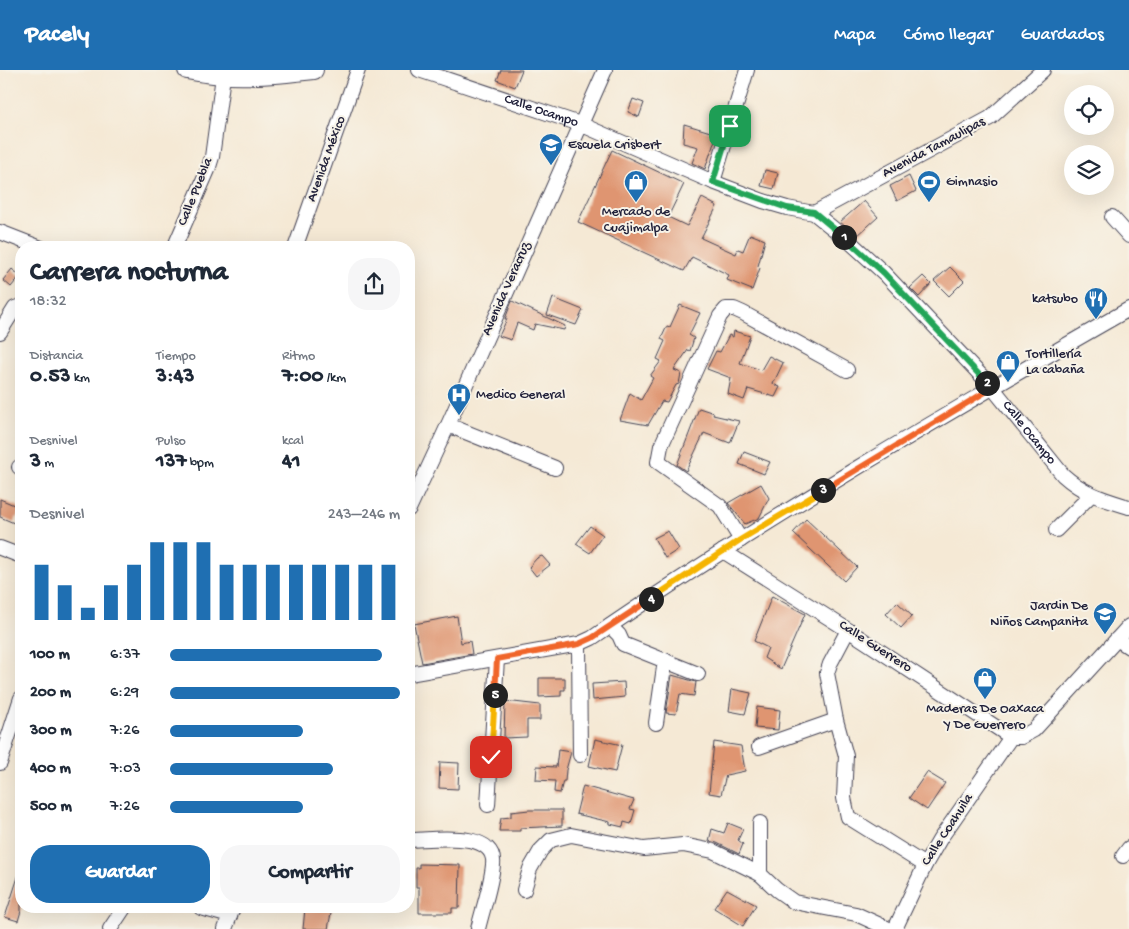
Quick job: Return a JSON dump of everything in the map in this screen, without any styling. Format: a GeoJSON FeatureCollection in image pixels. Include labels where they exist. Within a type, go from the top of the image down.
{"type":"FeatureCollection","features":[{"type":"Feature","properties":{"kind":"main road"},"geometry":{"type":"LineString","coordinates":[[187,70],[223,76],[314,70]]}},
{"type":"Feature","properties":{"kind":"street","name":"Avenida México"},"geometry":{"type":"LineString","coordinates":[[297,241],[358,70]]}},
{"type":"Feature","properties":{"kind":"street","name":"Calle Ocampo"},"geometry":{"type":"LineString","coordinates":[[419,70],[580,124],[713,182],[787,208],[814,212],[884,273],[992,388],[1075,486],[1091,495],[1129,507]]}},
{"type":"Feature","properties":{"kind":"street","name":"Avenida Veracruz"},"geometry":{"type":"LineString","coordinates":[[415,495],[605,70]]}},
{"type":"Feature","properties":{"kind":"street"},"geometry":{"type":"LineString","coordinates":[[713,182],[747,70]]}},
{"type":"Feature","properties":{"kind":"street","name":"Avenida Tamaulipas"},"geometry":{"type":"LineString","coordinates":[[814,212],[990,118],[1043,70]]}},
{"type":"Feature","properties":{"kind":"street","name":"Calle Puebla"},"geometry":{"type":"LineString","coordinates":[[177,241],[212,157],[223,76]]}},
{"type":"Feature","properties":{"kind":"street"},"geometry":{"type":"LineString","coordinates":[[1112,217],[1129,236]]}},
{"type":"Feature","properties":{"kind":"street"},"geometry":{"type":"LineString","coordinates":[[0,232],[23,241]]}},
{"type":"Feature","properties":{"kind":"street"},"geometry":{"type":"LineString","coordinates":[[0,332],[15,308]]}},
{"type":"Feature","properties":{"kind":"street"},"geometry":{"type":"LineString","coordinates":[[740,540],[720,506],[658,462],[661,446],[720,316],[726,309],[743,312],[847,370]]}},
{"type":"Feature","properties":{"kind":"street"},"geometry":{"type":"LineString","coordinates":[[415,673],[579,644],[592,638],[740,540],[992,388],[1129,309]]}},
{"type":"Feature","properties":{"kind":"street"},"geometry":{"type":"LineString","coordinates":[[448,425],[555,468]]}},
{"type":"Feature","properties":{"kind":"street"},"geometry":{"type":"LineString","coordinates":[[1056,530],[1091,495]]}},
{"type":"Feature","properties":{"kind":"street"},"geometry":{"type":"LineString","coordinates":[[0,548],[15,554]]}},
{"type":"Feature","properties":{"kind":"street","name":"Calle Guerrero"},"geometry":{"type":"LineString","coordinates":[[723,551],[1011,737]]}},
{"type":"Feature","properties":{"kind":"street"},"geometry":{"type":"LineString","coordinates":[[610,626],[619,635],[623,644],[698,674]]}},
{"type":"Feature","properties":{"kind":"street"},"geometry":{"type":"LineString","coordinates":[[1011,737],[1028,735],[1049,716],[1129,626]]}},
{"type":"Feature","properties":{"kind":"street"},"geometry":{"type":"LineString","coordinates":[[848,630],[827,673],[836,720],[846,756],[844,798],[848,817],[925,865]]}},
{"type":"Feature","properties":{"kind":"street"},"geometry":{"type":"LineString","coordinates":[[1117,639],[1129,647]]}},
{"type":"Feature","properties":{"kind":"street"},"geometry":{"type":"LineString","coordinates":[[579,644],[580,755]]}},
{"type":"Feature","properties":{"kind":"street"},"geometry":{"type":"LineString","coordinates":[[488,804],[497,659]]}},
{"type":"Feature","properties":{"kind":"street"},"geometry":{"type":"LineString","coordinates":[[656,723],[665,660]]}},
{"type":"Feature","properties":{"kind":"street"},"geometry":{"type":"LineString","coordinates":[[0,763],[15,717]]}},
{"type":"Feature","properties":{"kind":"street"},"geometry":{"type":"LineString","coordinates":[[758,747],[836,720]]}},
{"type":"Feature","properties":{"kind":"street","name":"Calle Coahuila"},"geometry":{"type":"LineString","coordinates":[[895,929],[925,865],[940,839],[1011,737]]}},
{"type":"Feature","properties":{"kind":"street"},"geometry":{"type":"LineString","coordinates":[[760,823],[760,874]]}},
{"type":"Feature","properties":{"kind":"street"},"geometry":{"type":"LineString","coordinates":[[524,890],[530,869],[540,850],[551,840],[571,835],[644,849],[683,844],[713,851],[760,874],[777,890],[794,902],[856,914],[889,929]]}},
{"type":"Feature","properties":{"kind":"street"},"geometry":{"type":"LineString","coordinates":[[415,840],[471,840],[485,844],[492,852],[494,864],[478,929]]}},
{"type":"Feature","properties":{"kind":"street"},"geometry":{"type":"LineString","coordinates":[[110,929],[121,913]]}},
{"type":"Feature","properties":{"kind":"street"},"geometry":{"type":"LineString","coordinates":[[225,929],[232,913]]}},
{"type":"Feature","properties":{"kind":"building"},"geometry":{"type":"Polygon","coordinates":[[[501,70],[522,70],[515,87],[497,80],[501,70]]]}},
{"type":"Feature","properties":{"kind":"building"},"geometry":{"type":"Polygon","coordinates":[[[633,99],[644,103],[639,117],[628,112],[633,99]]]}},
{"type":"Feature","properties":{"kind":"building"},"geometry":{"type":"Polygon","coordinates":[[[684,124],[717,134],[705,169],[692,163],[698,147],[683,143],[684,124]]]}},
{"type":"Feature","properties":{"kind":"building","name":"Mercado de Cuajimalpa"},"geometry":{"type":"Polygon","coordinates":[[[612,150],[684,184],[668,217],[687,226],[702,198],[717,206],[701,238],[736,254],[738,249],[743,251],[750,234],[765,240],[758,266],[760,268],[752,290],[727,280],[729,275],[692,257],[684,271],[578,222],[612,150]]]}},
{"type":"Feature","properties":{"kind":"building"},"geometry":{"type":"Polygon","coordinates":[[[765,170],[778,173],[774,189],[761,186],[765,170]]]}},
{"type":"Feature","properties":{"kind":"building"},"geometry":{"type":"Polygon","coordinates":[[[909,176],[916,191],[897,201],[890,186],[909,176]]]}},
{"type":"Feature","properties":{"kind":"building"},"geometry":{"type":"Polygon","coordinates":[[[864,201],[878,217],[857,236],[840,222],[864,201]]]}},
{"type":"Feature","properties":{"kind":"building"},"geometry":{"type":"Polygon","coordinates":[[[950,267],[964,281],[949,296],[934,281],[950,267]]]}},
{"type":"Feature","properties":{"kind":"building"},"geometry":{"type":"Polygon","coordinates":[[[12,269],[15,272],[15,282],[11,287],[3,280],[12,269]]]}},
{"type":"Feature","properties":{"kind":"building"},"geometry":{"type":"Polygon","coordinates":[[[923,276],[931,284],[919,297],[910,288],[923,276]]]}},
{"type":"Feature","properties":{"kind":"building"},"geometry":{"type":"Polygon","coordinates":[[[553,298],[583,310],[576,325],[547,315],[553,298]]]}},
{"type":"Feature","properties":{"kind":"building"},"geometry":{"type":"Polygon","coordinates":[[[512,301],[565,326],[564,330],[535,324],[533,330],[517,323],[511,340],[499,336],[507,319],[505,319],[512,301]]]}},
{"type":"Feature","properties":{"kind":"building"},"geometry":{"type":"Polygon","coordinates":[[[680,305],[700,313],[689,335],[694,338],[690,351],[688,350],[674,370],[681,373],[679,384],[676,385],[667,402],[662,401],[648,425],[620,420],[630,393],[641,400],[653,378],[650,376],[661,361],[657,359],[665,341],[661,339],[667,326],[670,327],[680,305]]]}},
{"type":"Feature","properties":{"kind":"building"},"geometry":{"type":"Polygon","coordinates":[[[734,331],[750,336],[740,363],[761,370],[769,356],[783,363],[773,384],[780,387],[775,397],[748,389],[744,400],[728,394],[731,378],[707,369],[716,351],[720,352],[729,335],[733,337],[734,331]]]}},
{"type":"Feature","properties":{"kind":"building"},"geometry":{"type":"Polygon","coordinates":[[[699,408],[714,413],[713,415],[739,421],[730,443],[704,433],[686,471],[677,465],[699,408]]]}},
{"type":"Feature","properties":{"kind":"building"},"geometry":{"type":"Polygon","coordinates":[[[744,452],[770,462],[764,474],[739,464],[744,452]]]}},
{"type":"Feature","properties":{"kind":"building"},"geometry":{"type":"Polygon","coordinates":[[[761,484],[769,498],[759,518],[745,524],[728,503],[761,484]]]}},
{"type":"Feature","properties":{"kind":"building"},"geometry":{"type":"Polygon","coordinates":[[[0,499],[15,505],[14,523],[0,517],[0,499]]]}},
{"type":"Feature","properties":{"kind":"building"},"geometry":{"type":"Polygon","coordinates":[[[806,519],[857,567],[844,581],[793,533],[806,519]]]}},
{"type":"Feature","properties":{"kind":"building"},"geometry":{"type":"Polygon","coordinates":[[[590,526],[603,535],[590,553],[576,544],[590,526]]]}},
{"type":"Feature","properties":{"kind":"building"},"geometry":{"type":"Polygon","coordinates":[[[668,531],[679,549],[665,558],[654,538],[668,531]]]}},
{"type":"Feature","properties":{"kind":"building"},"geometry":{"type":"Polygon","coordinates":[[[542,556],[550,565],[536,576],[529,567],[537,558],[542,556]]]}},
{"type":"Feature","properties":{"kind":"building"},"geometry":{"type":"Polygon","coordinates":[[[772,596],[805,614],[781,669],[764,658],[768,648],[754,641],[772,596]]]}},
{"type":"Feature","properties":{"kind":"building"},"geometry":{"type":"Polygon","coordinates":[[[897,602],[912,616],[901,628],[886,614],[897,602]]]}},
{"type":"Feature","properties":{"kind":"building"},"geometry":{"type":"Polygon","coordinates":[[[457,616],[461,643],[470,641],[472,654],[422,663],[415,624],[457,616]]]}},
{"type":"Feature","properties":{"kind":"building"},"geometry":{"type":"Polygon","coordinates":[[[672,675],[696,682],[694,696],[680,694],[676,714],[666,713],[672,675]]]}},
{"type":"Feature","properties":{"kind":"building"},"geometry":{"type":"Polygon","coordinates":[[[539,678],[565,678],[565,690],[561,690],[561,696],[539,697],[539,678]]]}},
{"type":"Feature","properties":{"kind":"building"},"geometry":{"type":"Polygon","coordinates":[[[624,682],[625,697],[593,700],[592,684],[624,682]]]}},
{"type":"Feature","properties":{"kind":"building"},"geometry":{"type":"Polygon","coordinates":[[[732,689],[751,693],[745,714],[729,711],[732,689]]]}},
{"type":"Feature","properties":{"kind":"building"},"geometry":{"type":"Polygon","coordinates":[[[505,701],[540,705],[540,720],[527,720],[527,737],[504,738],[505,701]]]}},
{"type":"Feature","properties":{"kind":"building"},"geometry":{"type":"Polygon","coordinates":[[[757,707],[780,710],[778,730],[755,728],[757,707]]]}},
{"type":"Feature","properties":{"kind":"building"},"geometry":{"type":"Polygon","coordinates":[[[595,739],[622,745],[615,772],[589,766],[595,739]]]}},
{"type":"Feature","properties":{"kind":"building"},"geometry":{"type":"Polygon","coordinates":[[[714,742],[741,746],[745,771],[726,775],[721,795],[709,793],[714,742]]]}},
{"type":"Feature","properties":{"kind":"building"},"geometry":{"type":"Polygon","coordinates":[[[558,750],[571,752],[565,781],[563,781],[560,793],[554,792],[555,781],[536,780],[537,766],[556,767],[558,750]]]}},
{"type":"Feature","properties":{"kind":"building"},"geometry":{"type":"Polygon","coordinates":[[[440,762],[459,763],[458,789],[439,788],[440,762]]]}},
{"type":"Feature","properties":{"kind":"building"},"geometry":{"type":"Polygon","coordinates":[[[927,772],[945,783],[927,810],[909,798],[927,772]]]}},
{"type":"Feature","properties":{"kind":"building"},"geometry":{"type":"Polygon","coordinates":[[[583,786],[634,800],[630,809],[635,810],[631,824],[624,822],[623,827],[576,814],[583,786]]]}},
{"type":"Feature","properties":{"kind":"building"},"geometry":{"type":"Polygon","coordinates":[[[562,810],[562,826],[520,828],[520,831],[499,831],[501,818],[511,817],[511,812],[562,810]]]}},
{"type":"Feature","properties":{"kind":"building"},"geometry":{"type":"Polygon","coordinates":[[[728,823],[743,829],[738,840],[743,844],[739,854],[709,841],[712,829],[724,833],[728,823]]]}},
{"type":"Feature","properties":{"kind":"building"},"geometry":{"type":"Polygon","coordinates":[[[419,864],[460,865],[459,908],[452,908],[452,913],[419,913],[419,887],[416,887],[416,868],[419,868],[419,864]]]}},
{"type":"Feature","properties":{"kind":"building"},"geometry":{"type":"Polygon","coordinates":[[[15,886],[15,913],[20,913],[18,921],[5,917],[15,886]]]}},
{"type":"Feature","properties":{"kind":"building"},"geometry":{"type":"Polygon","coordinates":[[[727,889],[756,905],[743,926],[714,908],[727,889]]]}},
{"type":"Feature","properties":{"kind":"building"},"geometry":{"type":"Polygon","coordinates":[[[305,913],[331,913],[328,929],[303,929],[305,913]]]}},
{"type":"Feature","properties":{"kind":"place","name":"Escuela Crisbert"},"geometry":{"type":"Point","coordinates":[551,166]}},
{"type":"Feature","properties":{"kind":"place","name":"Mercado de Cuajimalpa"},"geometry":{"type":"Point","coordinates":[636,203]}},
{"type":"Feature","properties":{"kind":"place","name":"Gimnasio"},"geometry":{"type":"Point","coordinates":[929,203]}},
{"type":"Feature","properties":{"kind":"place","name":"katsubo"},"geometry":{"type":"Point","coordinates":[1096,320]}},
{"type":"Feature","properties":{"kind":"place","name":"Tortillería La cabaña"},"geometry":{"type":"Point","coordinates":[1008,383]}},
{"type":"Feature","properties":{"kind":"place","name":"Medico General"},"geometry":{"type":"Point","coordinates":[459,416]}},
{"type":"Feature","properties":{"kind":"place","name":"Jardin De Niños Campanita"},"geometry":{"type":"Point","coordinates":[1105,635]}},
{"type":"Feature","properties":{"kind":"place","name":"Maderas De Oaxaca Y De Guerrero"},"geometry":{"type":"Point","coordinates":[985,700]}},
{"type":"Feature","properties":{"kind":"route"},"geometry":{"type":"LineString","coordinates":[[491,757],[497,659],[579,644],[592,638],[740,540],[992,388],[884,273],[814,212],[787,208],[713,182],[730,126]]}}]}
